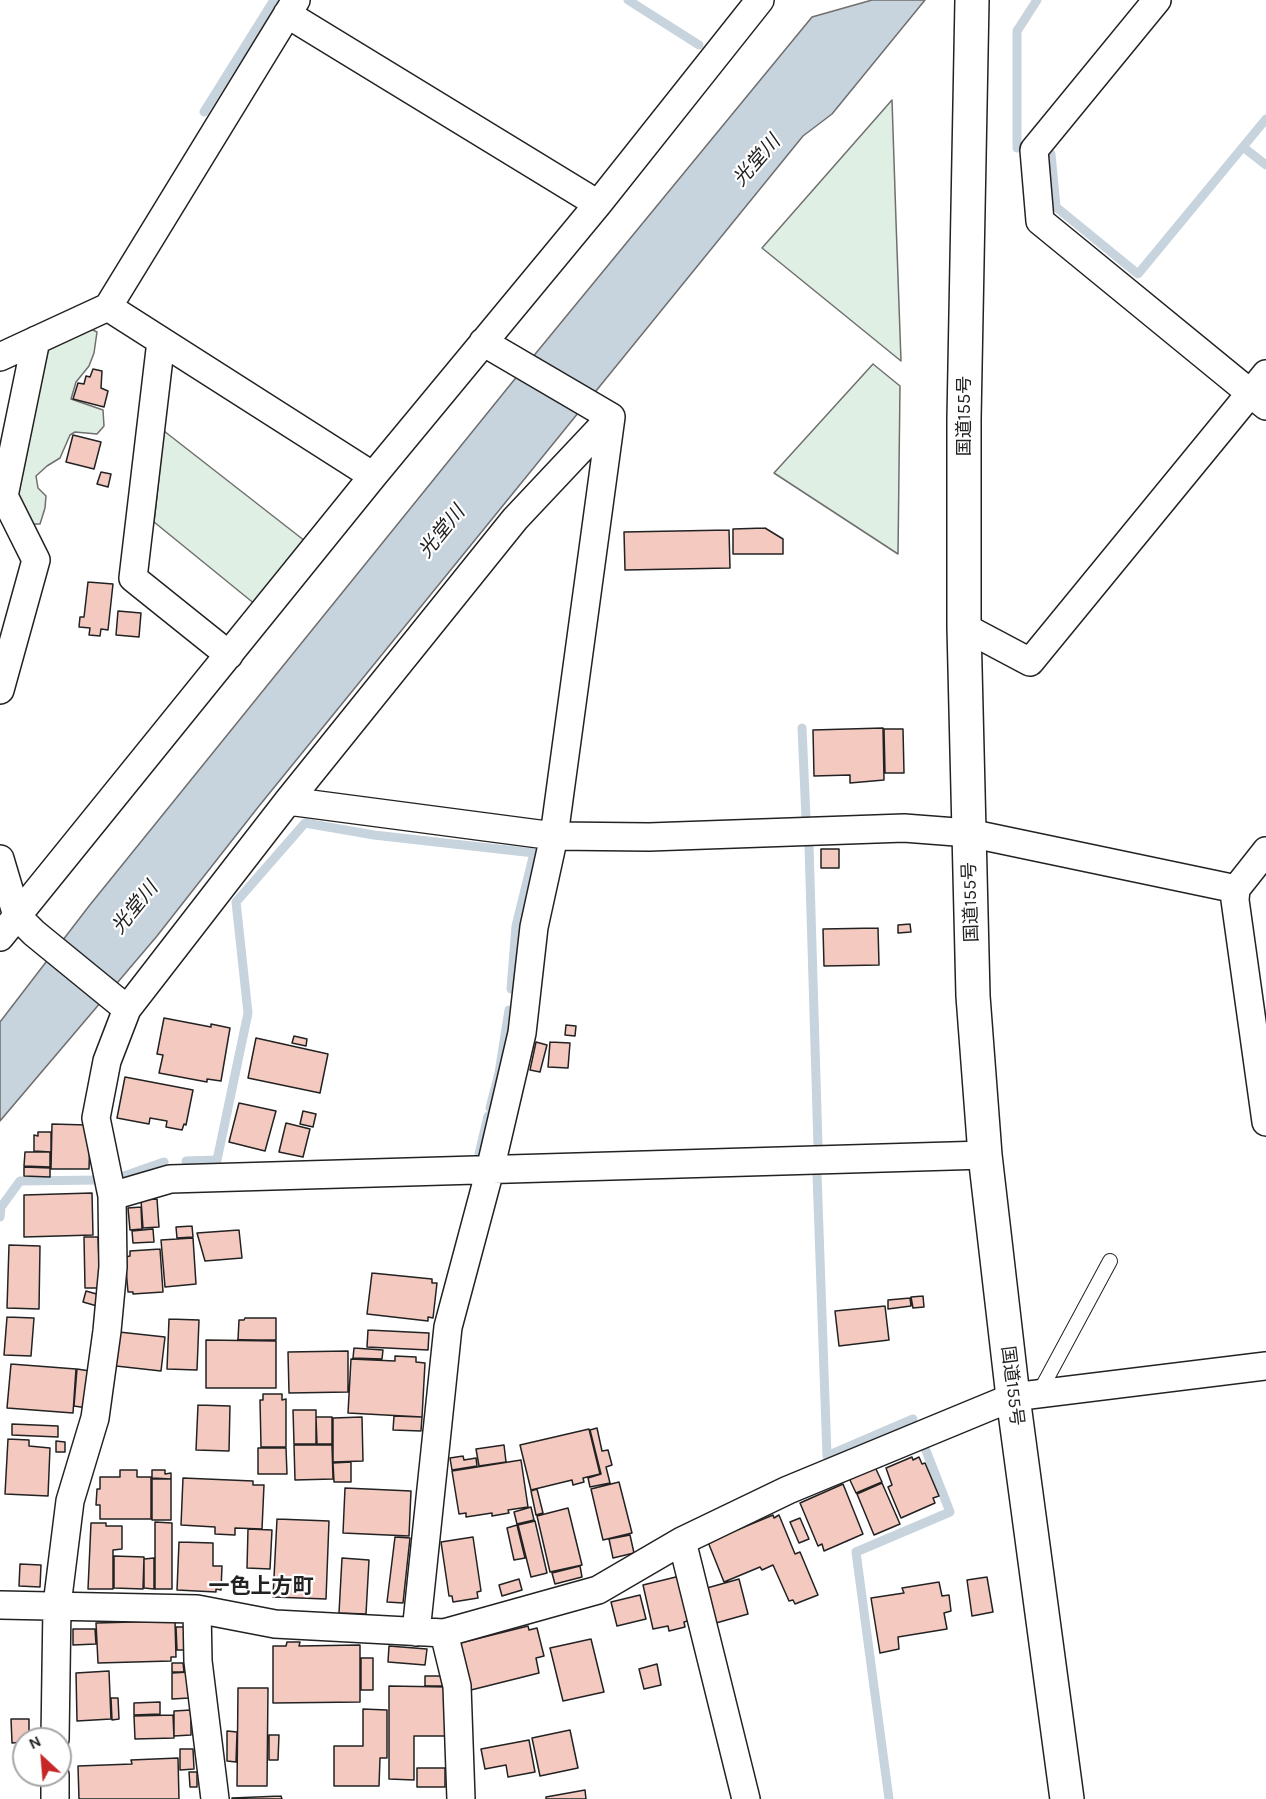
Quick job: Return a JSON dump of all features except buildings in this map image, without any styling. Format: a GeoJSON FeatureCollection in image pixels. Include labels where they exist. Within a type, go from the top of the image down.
{"type":"FeatureCollection","features":[{"type":"Feature","properties":{"kind":"highway","name":"国道155号"},"geometry":{"type":"LineString","coordinates":[[972,0],[964,419],[964,627],[974,996],[985,1155],[1026,1395],[1068,1799]]}},
{"type":"Feature","properties":{"kind":"street"},"geometry":{"type":"LineString","coordinates":[[17,929],[229,655],[373,476],[491,348],[598,204],[760,0]]}},
{"type":"Feature","properties":{"kind":"street"},"geometry":{"type":"LineString","coordinates":[[964,627],[1030,663],[1261,391],[1040,221],[1034,150],[1157,0]]}},
{"type":"Feature","properties":{"kind":"street"},"geometry":{"type":"LineString","coordinates":[[0,357],[108,307],[291,7],[598,204]]}},
{"type":"Feature","properties":{"kind":"street"},"geometry":{"type":"LineString","coordinates":[[108,307],[373,476]]}},
{"type":"Feature","properties":{"kind":"street"},"geometry":{"type":"LineString","coordinates":[[0,690],[36,560],[4,496],[36,340]]}},
{"type":"Feature","properties":{"kind":"street"},"geometry":{"type":"LineString","coordinates":[[160,341],[133,578],[229,655]]}},
{"type":"Feature","properties":{"kind":"street"},"geometry":{"type":"LineString","coordinates":[[491,348],[607,415]]}},
{"type":"Feature","properties":{"kind":"street"},"geometry":{"type":"LineString","coordinates":[[56,1727],[57,1605],[70,1501],[95,1418],[113,1267],[112,1196],[96,1118],[107,1061],[124,1007],[515,519],[607,415]]}},
{"type":"Feature","properties":{"kind":"street"},"geometry":{"type":"LineString","coordinates":[[416,1632],[448,1327],[490,1170],[522,1033],[534,927],[554,836],[607,415]]}},
{"type":"Feature","properties":{"kind":"street"},"geometry":{"type":"LineString","coordinates":[[288,801],[554,836],[649,837],[904,828],[969,833],[1236,889]]}},
{"type":"Feature","properties":{"kind":"street"},"geometry":{"type":"LineString","coordinates":[[1266,851],[1236,889],[1235,900],[1266,1122]]}},
{"type":"Feature","properties":{"kind":"street"},"geometry":{"type":"LineString","coordinates":[[0,859],[17,929],[124,1007]]}},
{"type":"Feature","properties":{"kind":"street"},"geometry":{"type":"LineString","coordinates":[[112,1196],[170,1179],[985,1155]]}},
{"type":"Feature","properties":{"kind":"street"},"geometry":{"type":"LineString","coordinates":[[0,1605],[197,1609],[275,1624],[444,1633],[598,1590],[682,1541],[788,1490],[1026,1395],[1266,1366]]}},
{"type":"Feature","properties":{"kind":"street"},"geometry":{"type":"LineString","coordinates":[[682,1541],[746,1799]]}},
{"type":"Feature","properties":{"kind":"street"},"geometry":{"type":"LineString","coordinates":[[197,1609],[198,1661],[215,1799]]}},
{"type":"Feature","properties":{"kind":"street"},"geometry":{"type":"LineString","coordinates":[[444,1633],[457,1686],[461,1799]]}},
{"type":"Feature","properties":{"kind":"lane"},"geometry":{"type":"LineString","coordinates":[[1026,1395],[1110,1261]]}},
{"type":"Feature","properties":{"kind":"green space"},"geometry":{"type":"Polygon","coordinates":[[[892,100],[896,221],[901,361],[762,248],[892,100]]]}},
{"type":"Feature","properties":{"kind":"green space"},"geometry":{"type":"Polygon","coordinates":[[[91,329],[97,332],[94,353],[89,366],[76,382],[71,399],[103,410],[104,426],[97,434],[75,432],[70,435],[60,458],[36,476],[38,488],[46,496],[45,508],[40,524],[32,524],[18,496],[48,350],[91,329]]]}},
{"type":"Feature","properties":{"kind":"green space"},"geometry":{"type":"Polygon","coordinates":[[[873,364],[900,386],[898,554],[774,473],[873,364]]]}},
{"type":"Feature","properties":{"kind":"green space"},"geometry":{"type":"Polygon","coordinates":[[[164,431],[305,541],[256,605],[154,522],[164,431]]]}},
{"type":"Feature","properties":{"kind":"water","name":"光堂川"},"geometry":{"type":"Polygon","coordinates":[[[872,0],[925,0],[832,114],[803,136],[259,806],[157,936],[0,1121],[0,1022],[89,906],[527,364],[812,17],[872,0]]]}},
{"type":"Feature","properties":{"kind":"waterway"},"geometry":{"type":"LineString","coordinates":[[204,112],[274,0]]}},
{"type":"Feature","properties":{"kind":"waterway"},"geometry":{"type":"LineString","coordinates":[[628,0],[699,45]]}},
{"type":"Feature","properties":{"kind":"waterway"},"geometry":{"type":"LineString","coordinates":[[1017,148],[1017,31],[1037,0]]}},
{"type":"Feature","properties":{"kind":"waterway"},"geometry":{"type":"LineString","coordinates":[[1051,154],[1056,207],[1138,274],[1266,119]]}},
{"type":"Feature","properties":{"kind":"waterway"},"geometry":{"type":"LineString","coordinates":[[1243,147],[1266,165]]}},
{"type":"Feature","properties":{"kind":"waterway"},"geometry":{"type":"LineString","coordinates":[[802,728],[806,818]]}},
{"type":"Feature","properties":{"kind":"waterway"},"geometry":{"type":"LineString","coordinates":[[186,1161],[217,1160],[248,1013],[236,902],[305,823],[374,835],[534,853],[516,926],[511,989]]}},
{"type":"Feature","properties":{"kind":"waterway"},"geometry":{"type":"LineString","coordinates":[[809,846],[818,1146]]}},
{"type":"Feature","properties":{"kind":"waterway"},"geometry":{"type":"LineString","coordinates":[[490,1108],[499,1073],[509,1010]]}},
{"type":"Feature","properties":{"kind":"waterway"},"geometry":{"type":"LineString","coordinates":[[479,1154],[488,1116]]}},
{"type":"Feature","properties":{"kind":"waterway"},"geometry":{"type":"LineString","coordinates":[[121,1177],[164,1162]]}},
{"type":"Feature","properties":{"kind":"waterway"},"geometry":{"type":"LineString","coordinates":[[817,1174],[827,1456],[913,1419]]}},
{"type":"Feature","properties":{"kind":"waterway"},"geometry":{"type":"LineString","coordinates":[[0,1217],[1,1207],[20,1181],[98,1180]]}},
{"type":"Feature","properties":{"kind":"waterway"},"geometry":{"type":"LineString","coordinates":[[889,1799],[856,1552],[950,1512],[925,1448]]}},
{"type":"Feature","properties":{"kind":"district","name":"一色上方町"},"geometry":{"type":"Point","coordinates":[261,1587]}}]}
